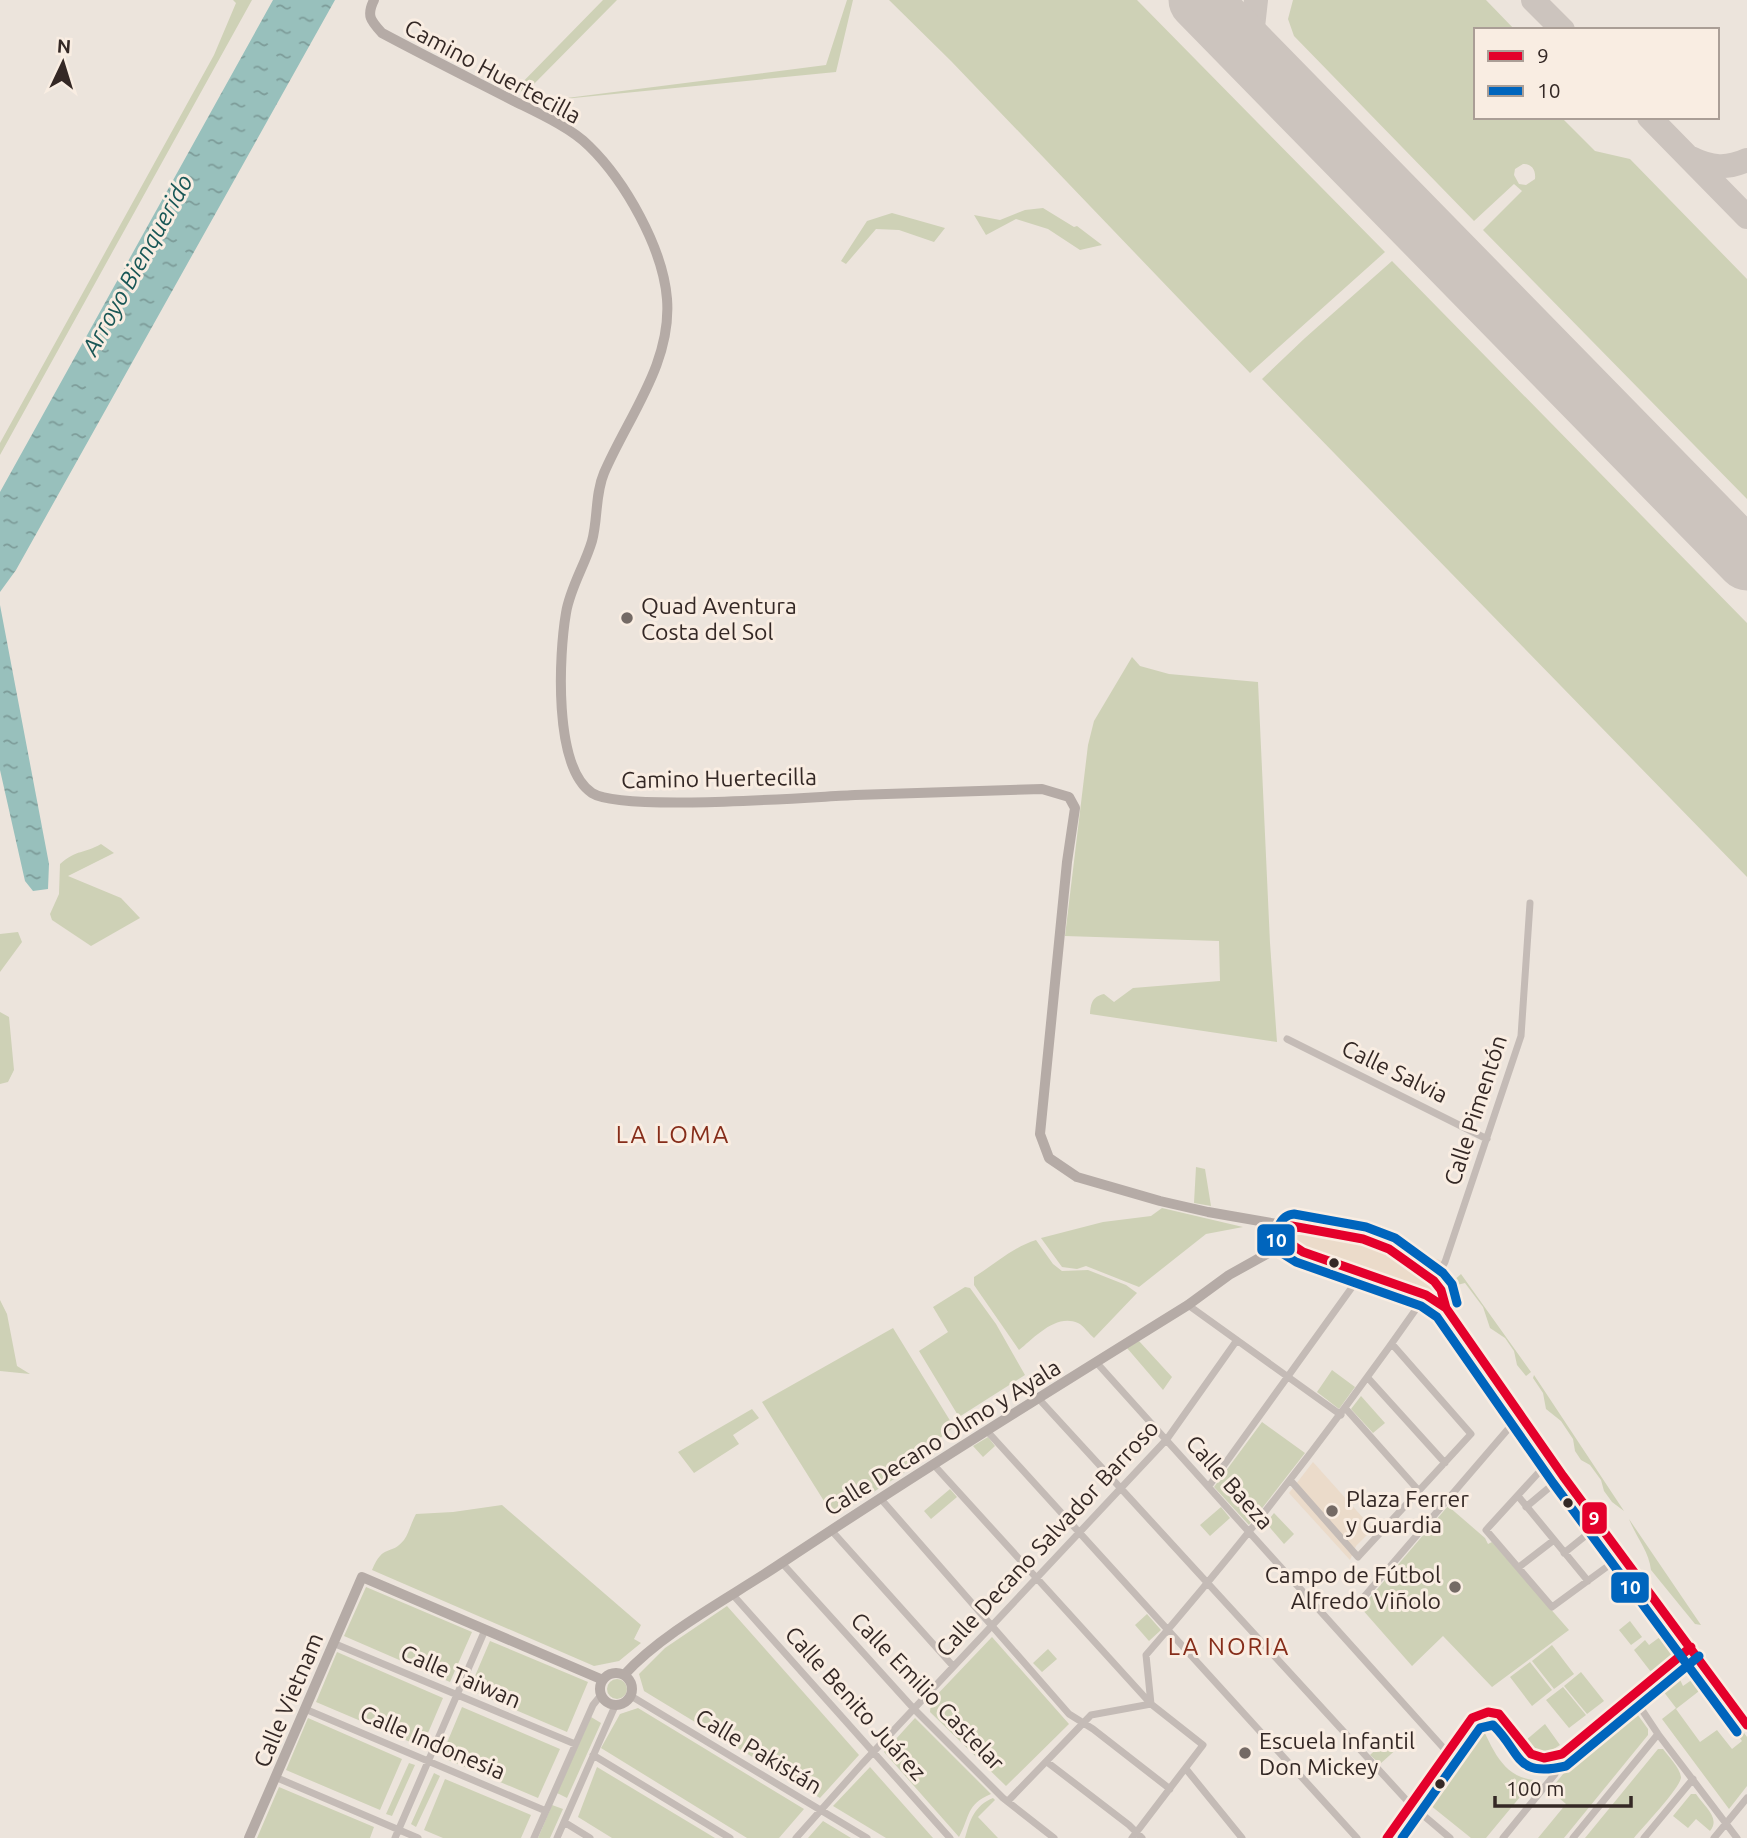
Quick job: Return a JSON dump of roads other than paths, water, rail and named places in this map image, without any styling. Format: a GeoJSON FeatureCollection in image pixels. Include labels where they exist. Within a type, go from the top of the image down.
{"type":"FeatureCollection","features":[{"type":"Feature","properties":{"kind":"street","name":"Camino Huertecilla"},"geometry":{"type":"LineString","coordinates":[[374,0],[369,10],[372,21],[382,33],[548,118],[588,144],[625,191],[652,240],[667,298],[664,339],[651,379],[602,477],[592,540],[566,610],[559,676],[562,721],[571,761],[579,779],[592,794],[618,801],[696,801],[1042,789],[1069,797],[1075,808],[1075,819],[1067,862],[1040,1134],[1049,1158],[1077,1177],[1160,1201],[1292,1226]]}},
{"type":"Feature","properties":{"kind":"street","name":"Calle Pimentón"},"geometry":{"type":"LineString","coordinates":[[1434,1281],[1445,1262],[1521,1037],[1530,903]]}},
{"type":"Feature","properties":{"kind":"street","name":"Calle Salvia"},"geometry":{"type":"LineString","coordinates":[[1287,1039],[1487,1139]]}},
{"type":"Feature","properties":{"kind":"street"},"geometry":{"type":"LineString","coordinates":[[1446,1308],[1426,1295],[1303,1252],[1288,1242],[1292,1226],[1363,1238],[1389,1249],[1434,1281],[1441,1290],[1446,1308],[1551,1459],[1747,1725]]}},
{"type":"Feature","properties":{"kind":"street","name":"Calle Decano Olmo y Ayala"},"geometry":{"type":"LineString","coordinates":[[624,1675],[636,1661],[880,1498],[1188,1306],[1229,1275],[1288,1242]]}},
{"type":"Feature","properties":{"kind":"street"},"geometry":{"type":"LineString","coordinates":[[1209,1486],[1363,1272]]}},
{"type":"Feature","properties":{"kind":"street"},"geometry":{"type":"LineString","coordinates":[[1151,1704],[1146,1655],[1290,1481],[1368,1378],[1426,1295]]}},
{"type":"Feature","properties":{"kind":"street"},"geometry":{"type":"LineString","coordinates":[[1188,1306],[1288,1378],[1343,1412],[1419,1491]]}},
{"type":"Feature","properties":{"kind":"street","name":"Calle Decano Salvador Barroso"},"geometry":{"type":"LineString","coordinates":[[796,1838],[873,1752],[1167,1439],[1237,1340]]}},
{"type":"Feature","properties":{"kind":"street"},"geometry":{"type":"LineString","coordinates":[[1290,1481],[1358,1557],[1471,1434],[1392,1343]]}},
{"type":"Feature","properties":{"kind":"street","name":"Calle Baeza"},"geometry":{"type":"LineString","coordinates":[[1097,1362],[1448,1753]]}},
{"type":"Feature","properties":{"kind":"street"},"geometry":{"type":"LineString","coordinates":[[1368,1378],[1445,1463]]}},
{"type":"Feature","properties":{"kind":"street"},"geometry":{"type":"LineString","coordinates":[[1038,1398],[1410,1804],[1450,1838]]}},
{"type":"Feature","properties":{"kind":"street"},"geometry":{"type":"LineString","coordinates":[[1363,1598],[1521,1414]]}},
{"type":"Feature","properties":{"kind":"street"},"geometry":{"type":"LineString","coordinates":[[987,1431],[1357,1838]]}},
{"type":"Feature","properties":{"kind":"street"},"geometry":{"type":"LineString","coordinates":[[1551,1459],[1486,1530],[1552,1607],[1623,1555]]}},
{"type":"Feature","properties":{"kind":"street"},"geometry":{"type":"LineString","coordinates":[[933,1464],[1151,1704],[1203,1745],[1137,1836],[1047,1762]]}},
{"type":"Feature","properties":{"kind":"street"},"geometry":{"type":"LineString","coordinates":[[1526,1507],[1563,1476]]}},
{"type":"Feature","properties":{"kind":"street"},"geometry":{"type":"LineString","coordinates":[[1518,1496],[1588,1581]]}},
{"type":"Feature","properties":{"kind":"street"},"geometry":{"type":"LineString","coordinates":[[880,1498],[1069,1714],[1170,1789]]}},
{"type":"Feature","properties":{"kind":"street"},"geometry":{"type":"LineString","coordinates":[[1564,1553],[1600,1524]]}},
{"type":"Feature","properties":{"kind":"street"},"geometry":{"type":"LineString","coordinates":[[831,1530],[953,1667]]}},
{"type":"Feature","properties":{"kind":"street"},"geometry":{"type":"LineString","coordinates":[[1519,1567],[1554,1540]]}},
{"type":"Feature","properties":{"kind":"street","name":"Calle Emilio Castelar"},"geometry":{"type":"LineString","coordinates":[[782,1563],[914,1709],[1008,1801],[1054,1838]]}},
{"type":"Feature","properties":{"kind":"street","name":"Calle Vietnam"},"geometry":{"type":"LineString","coordinates":[[249,1838],[362,1577],[485,1630]]}},
{"type":"Feature","properties":{"kind":"street","name":"Calle Benito Juárez"},"geometry":{"type":"LineString","coordinates":[[733,1595],[950,1838]]}},
{"type":"Feature","properties":{"kind":"street"},"geometry":{"type":"LineString","coordinates":[[395,1838],[485,1630],[603,1680]]}},
{"type":"Feature","properties":{"kind":"street","name":"Calle Taiwan"},"geometry":{"type":"LineString","coordinates":[[333,1643],[575,1744]]}},
{"type":"Feature","properties":{"kind":"street"},"geometry":{"type":"LineString","coordinates":[[1387,1838],[1472,1718],[1482,1711],[1492,1710],[1499,1713],[1507,1721],[1522,1749],[1531,1756],[1552,1758],[1562,1754],[1691,1647]]}},
{"type":"Feature","properties":{"kind":"street"},"geometry":{"type":"LineString","coordinates":[[534,1838],[593,1705],[601,1695],[603,1680],[612,1673],[624,1675],[632,1684],[631,1696],[627,1702],[615,1706],[601,1695]]}},
{"type":"Feature","properties":{"kind":"street"},"geometry":{"type":"LineString","coordinates":[[1632,1695],[1658,1734],[1737,1838]]}},
{"type":"Feature","properties":{"kind":"street","name":"Calle Pakistán"},"geometry":{"type":"LineString","coordinates":[[631,1696],[867,1838]]}},
{"type":"Feature","properties":{"kind":"street"},"geometry":{"type":"LineString","coordinates":[[1008,1801],[1091,1715],[1151,1704]]}},
{"type":"Feature","properties":{"kind":"street"},"geometry":{"type":"LineString","coordinates":[[558,1838],[615,1706]]}},
{"type":"Feature","properties":{"kind":"street","name":"Calle Indonesia"},"geometry":{"type":"LineString","coordinates":[[305,1709],[545,1811]]}},
{"type":"Feature","properties":{"kind":"street"},"geometry":{"type":"LineString","coordinates":[[1573,1838],[1658,1734]]}},
{"type":"Feature","properties":{"kind":"street"},"geometry":{"type":"LineString","coordinates":[[1503,1838],[1555,1773],[1562,1754]]}},
{"type":"Feature","properties":{"kind":"street"},"geometry":{"type":"LineString","coordinates":[[593,1755],[730,1838]]}},
{"type":"Feature","properties":{"kind":"street"},"geometry":{"type":"LineString","coordinates":[[1186,1769],[1242,1838]]}},
{"type":"Feature","properties":{"kind":"street"},"geometry":{"type":"LineString","coordinates":[[275,1777],[418,1838]]}},
{"type":"Feature","properties":{"kind":"street"},"geometry":{"type":"LineString","coordinates":[[1644,1838],[1693,1779]]}},
{"type":"Feature","properties":{"kind":"street"},"geometry":{"type":"LineString","coordinates":[[1714,1838],[1747,1798]]}},
{"type":"Feature","properties":{"kind":"street"},"geometry":{"type":"LineString","coordinates":[[564,1822],[590,1838]]}},
{"type":"Feature","properties":{"kind":"water","name":"Arroyo Bienquerido"},"geometry":{"type":"Polygon","coordinates":[[[273,0],[335,0],[16,570],[0,592],[0,492],[273,0]]]}},
{"type":"Feature","properties":{"kind":"water"},"geometry":{"type":"Polygon","coordinates":[[[0,605],[49,864],[48,889],[33,891],[25,881],[0,770],[0,605]]]}},
{"type":"Feature","properties":{"kind":"place","name":"Quad Aventura Costa del Sol"},"geometry":{"type":"Point","coordinates":[627,618]}},
{"type":"Feature","properties":{"kind":"place","name":"Plaza Ferrer y Guardia"},"geometry":{"type":"Point","coordinates":[1332,1511]}},
{"type":"Feature","properties":{"kind":"place","name":"Campo de Fútbol Alfredo Viñolo"},"geometry":{"type":"Point","coordinates":[1455,1587]}},
{"type":"Feature","properties":{"kind":"place","name":"Escuela Infantil Don Mickey"},"geometry":{"type":"Point","coordinates":[1245,1753]}},
{"type":"Feature","properties":{"kind":"district","name":"LA LOMA"},"geometry":{"type":"Point","coordinates":[673,1134]}},
{"type":"Feature","properties":{"kind":"district","name":"LA NORIA"},"geometry":{"type":"Point","coordinates":[1229,1646]}}]}
